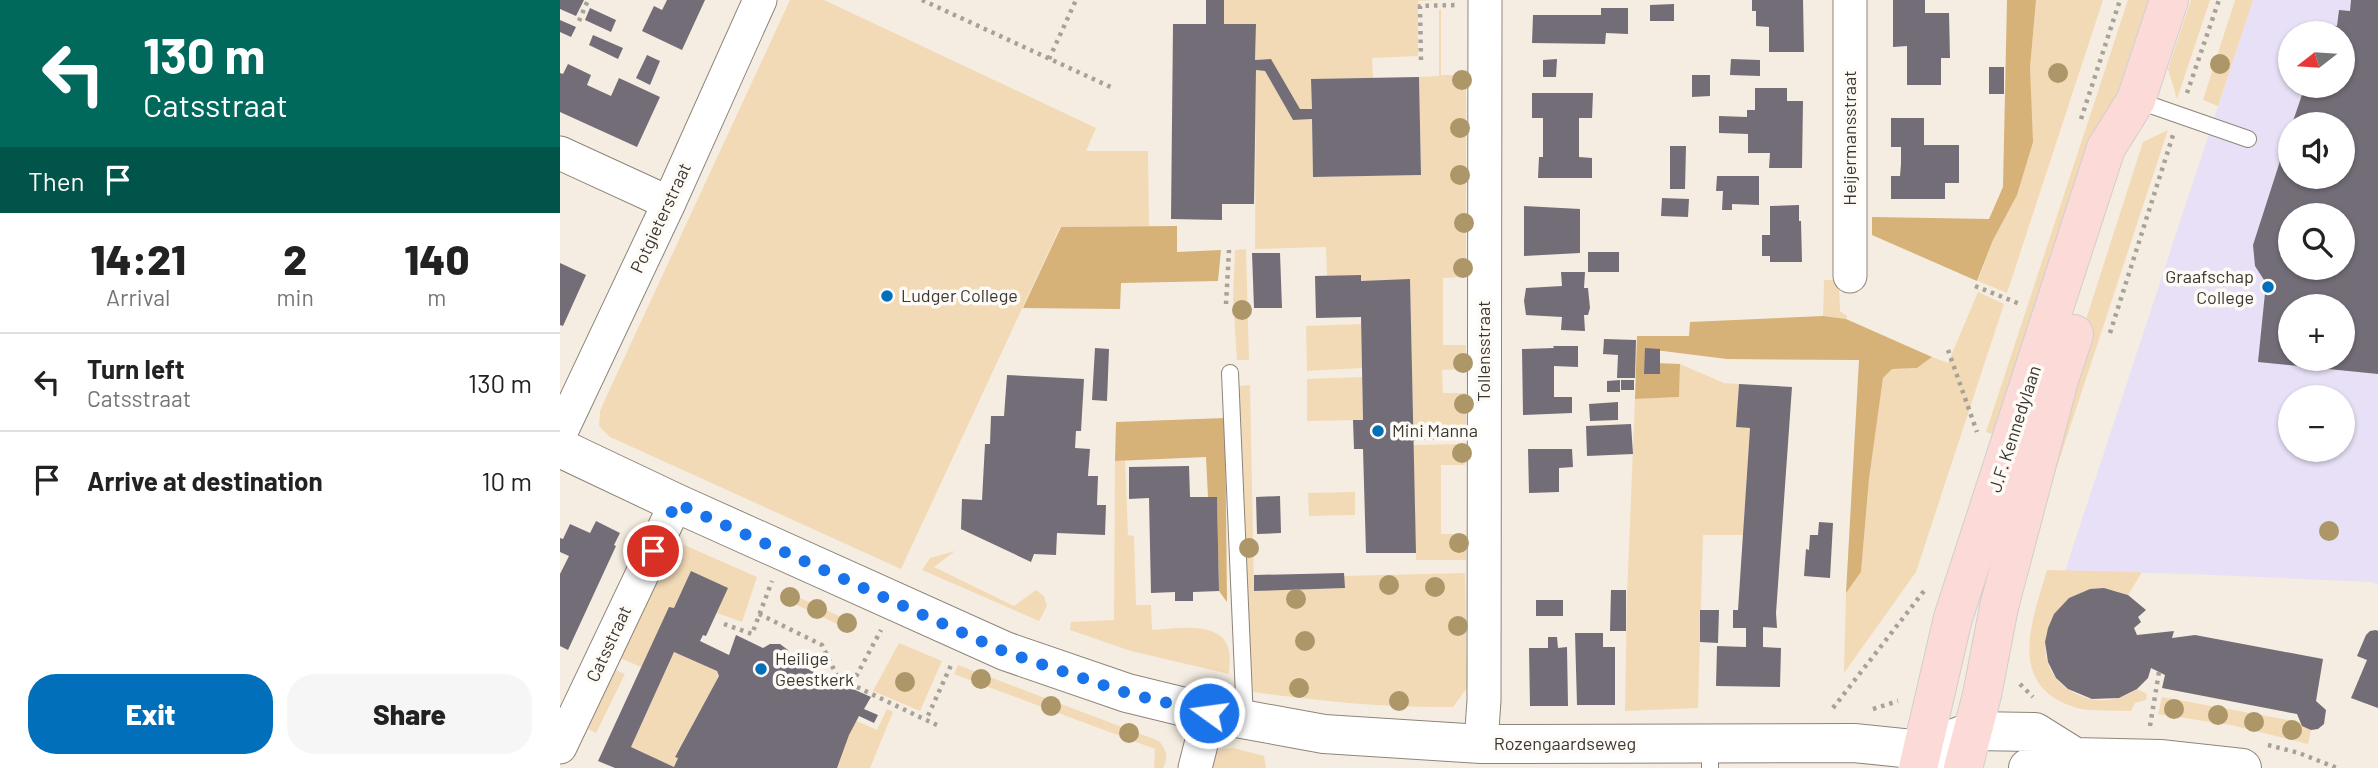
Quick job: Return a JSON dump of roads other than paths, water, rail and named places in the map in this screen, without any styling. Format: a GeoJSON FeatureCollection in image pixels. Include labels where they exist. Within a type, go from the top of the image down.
{"type":"FeatureCollection","features":[{"type":"Feature","properties":{"kind":"main road","name":"J.F. Kennedylaan"},"geometry":{"type":"LineString","coordinates":[[1920,759],[1953,618],[2106,148],[2136,100],[2169,0]]}},
{"type":"Feature","properties":{"kind":"main road","name":"J.F. Kennedylaan"},"geometry":{"type":"LineString","coordinates":[[1961,768],[1973,732],[1999,607],[2059,380],[2135,145],[2136,100]]}},
{"type":"Feature","properties":{"kind":"street","name":"Potgieterstraat"},"geometry":{"type":"LineString","coordinates":[[560,434],[669,203],[760,0]]}},
{"type":"Feature","properties":{"kind":"street","name":"Heijermansstraat"},"geometry":{"type":"LineString","coordinates":[[1850,0],[1850,276]]}},
{"type":"Feature","properties":{"kind":"street","name":"Tollensstraat"},"geometry":{"type":"LineString","coordinates":[[1481,744],[1484,700],[1485,2]]}},
{"type":"Feature","properties":{"kind":"street"},"geometry":{"type":"LineString","coordinates":[[560,153],[669,203]]}},
{"type":"Feature","properties":{"kind":"street","name":"Rozengaardseweg"},"geometry":{"type":"LineString","coordinates":[[560,448],[1005,652],[1127,693],[1227,717],[1324,734],[1710,755],[1854,743],[1961,768]]}},
{"type":"Feature","properties":{"kind":"street","name":"Catsstraat"},"geometry":{"type":"LineString","coordinates":[[560,747],[676,503]]}},
{"type":"Feature","properties":{"kind":"street"},"geometry":{"type":"LineString","coordinates":[[1195,768],[1227,717]]}},
{"type":"Feature","properties":{"kind":"street","name":"Rozengaardseweg"},"geometry":{"type":"LineString","coordinates":[[1920,759],[1973,732],[2035,732],[2076,757]]}},
{"type":"Feature","properties":{"kind":"street"},"geometry":{"type":"LineString","coordinates":[[2028,768],[2062,767],[2076,757],[2160,759],[2242,768]]}},
{"type":"Feature","properties":{"kind":"lane"},"geometry":{"type":"LineString","coordinates":[[2136,100],[2248,139]]}},
{"type":"Feature","properties":{"kind":"lane"},"geometry":{"type":"LineString","coordinates":[[1227,717],[1230,373]]}},
{"type":"Feature","properties":{"kind":"place","name":"Graafschap College"},"geometry":{"type":"Point","coordinates":[2268,287]}},
{"type":"Feature","properties":{"kind":"place","name":"Ludger College"},"geometry":{"type":"Point","coordinates":[887,296]}},
{"type":"Feature","properties":{"kind":"place","name":"Mini Manna"},"geometry":{"type":"Point","coordinates":[1378,431]}},
{"type":"Feature","properties":{"kind":"place","name":"Heilige Geestkerk"},"geometry":{"type":"Point","coordinates":[761,669]}}]}
